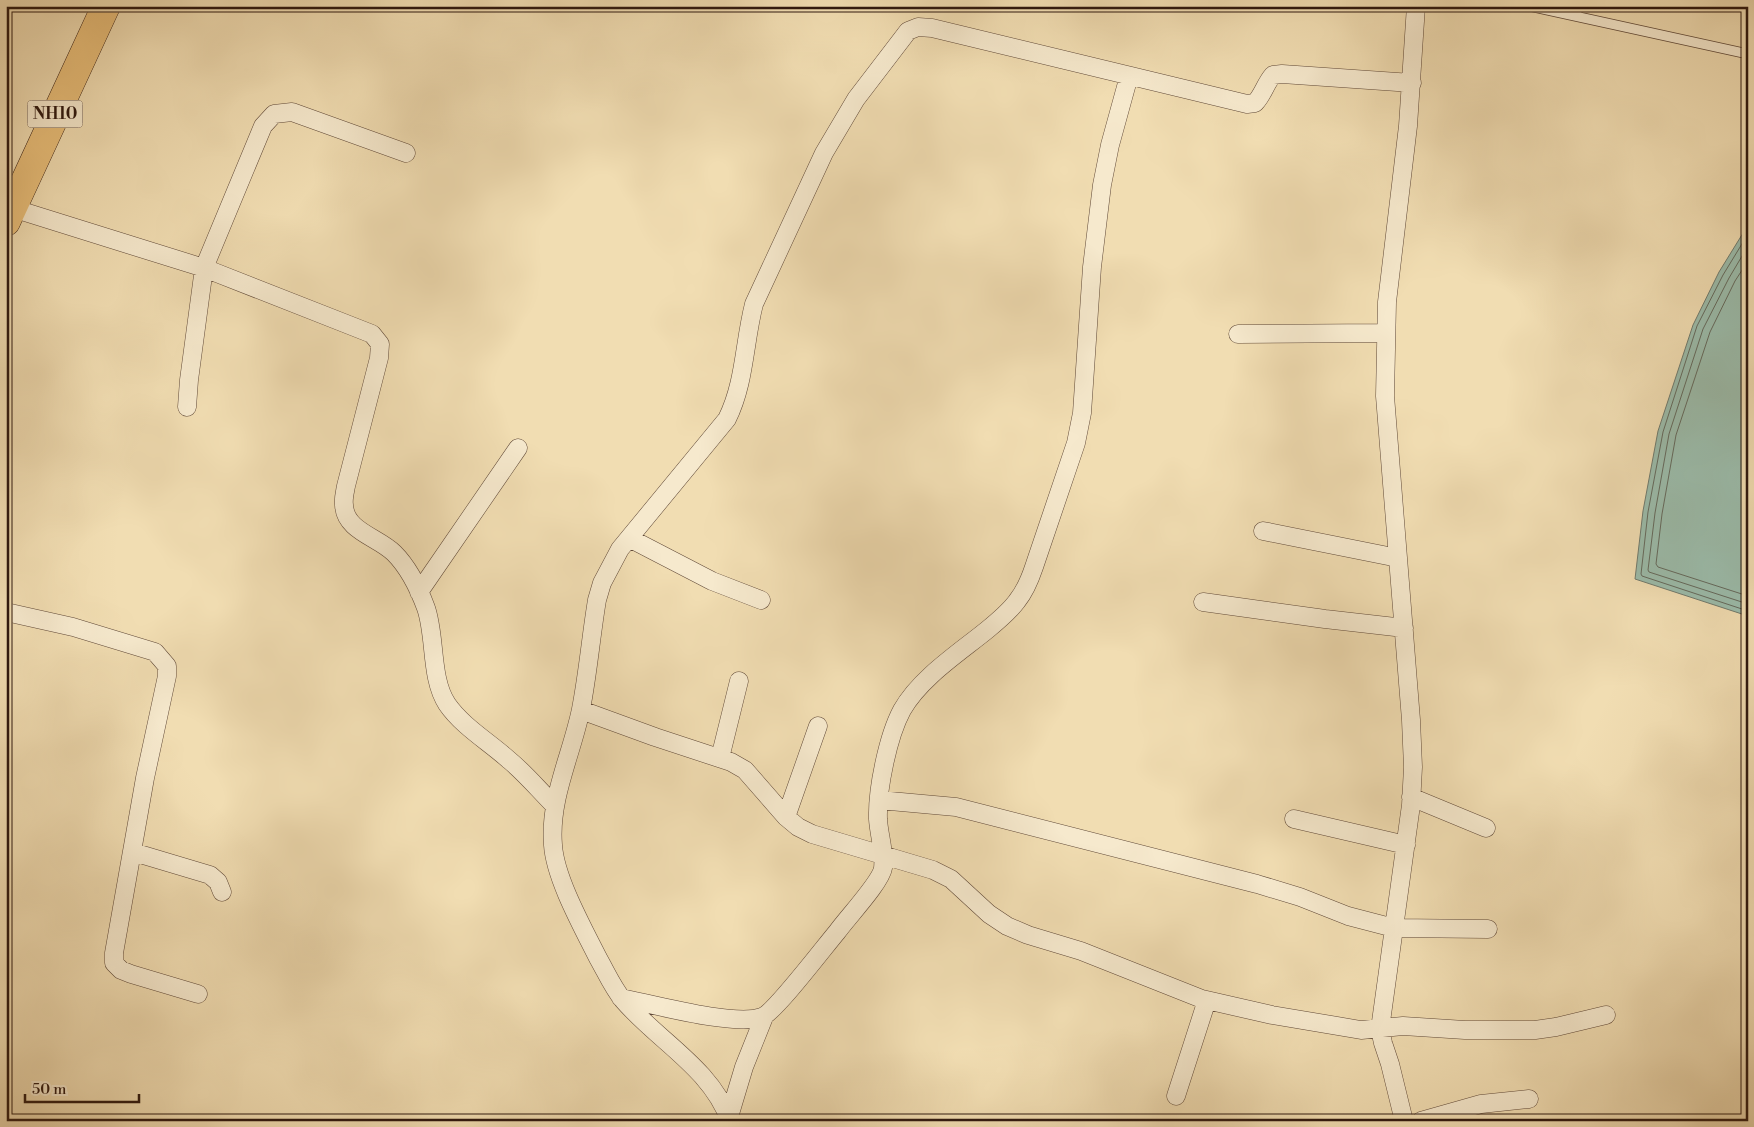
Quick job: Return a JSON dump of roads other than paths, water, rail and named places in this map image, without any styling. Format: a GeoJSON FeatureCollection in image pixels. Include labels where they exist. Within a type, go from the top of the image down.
{"type":"FeatureCollection","features":[{"type":"Feature","properties":{"kind":"highway","name":"NH10"},"geometry":{"type":"LineString","coordinates":[[9,215],[106,6]]}},
{"type":"Feature","properties":{"kind":"street"},"geometry":{"type":"LineString","coordinates":[[1404,1121],[1380,1029],[1406,845],[1413,767],[1386,396],[1386,333],[1387,302],[1412,83],[1416,6]]}},
{"type":"Feature","properties":{"kind":"street"},"geometry":{"type":"LineString","coordinates":[[729,1119],[719,1096],[700,1072],[642,1021],[621,998],[585,932],[558,870],[553,847],[554,805],[580,710],[597,600],[609,568],[620,549],[727,419],[735,404],[740,386],[749,324],[754,304],[824,152],[856,99],[908,31],[918,27],[932,28],[1247,104],[1255,103],[1260,98],[1266,82],[1273,75],[1282,74],[1412,83]]}},
{"type":"Feature","properties":{"kind":"street"},"geometry":{"type":"LineString","coordinates":[[621,998],[727,1019],[751,1020],[764,1016],[775,1006],[830,940],[882,873],[883,856],[878,822],[879,800],[893,731],[903,709],[916,692],[937,671],[1010,610],[1026,588],[1076,443],[1081,421],[1092,267],[1102,185],[1108,153],[1129,76]]}},
{"type":"Feature","properties":{"kind":"street"},"geometry":{"type":"LineString","coordinates":[[187,407],[204,268],[263,126],[274,114],[292,112],[406,154]]}},
{"type":"Feature","properties":{"kind":"street"},"geometry":{"type":"LineString","coordinates":[[9,215],[204,268],[372,334],[380,344],[379,358],[346,486],[344,506],[347,517],[358,529],[394,553],[419,592],[426,610],[439,682],[447,703],[461,719],[511,761],[554,805]]}},
{"type":"Feature","properties":{"kind":"street"},"geometry":{"type":"LineString","coordinates":[[1238,334],[1386,333]]}},
{"type":"Feature","properties":{"kind":"street"},"geometry":{"type":"LineString","coordinates":[[419,592],[518,448]]}},
{"type":"Feature","properties":{"kind":"street"},"geometry":{"type":"LineString","coordinates":[[1263,531],[1398,558]]}},
{"type":"Feature","properties":{"kind":"street"},"geometry":{"type":"LineString","coordinates":[[629,538],[712,581],[761,600]]}},
{"type":"Feature","properties":{"kind":"street"},"geometry":{"type":"LineString","coordinates":[[1203,602],[1404,628]]}},
{"type":"Feature","properties":{"kind":"street"},"geometry":{"type":"LineString","coordinates":[[6,612],[73,627],[155,652],[167,666],[167,676],[144,778],[133,852],[114,953],[114,963],[120,970],[198,994]]}},
{"type":"Feature","properties":{"kind":"street"},"geometry":{"type":"LineString","coordinates":[[720,758],[739,681]]}},
{"type":"Feature","properties":{"kind":"street"},"geometry":{"type":"LineString","coordinates":[[580,710],[720,758],[745,770],[798,827],[812,834],[933,870],[951,879],[989,914],[1007,926],[1028,935],[1081,951],[1206,1000],[1272,1015],[1362,1030],[1403,1026],[1465,1030],[1535,1030],[1556,1028],[1606,1015]]}},
{"type":"Feature","properties":{"kind":"street"},"geometry":{"type":"LineString","coordinates":[[786,816],[818,726]]}},
{"type":"Feature","properties":{"kind":"street"},"geometry":{"type":"LineString","coordinates":[[1411,797],[1486,828]]}},
{"type":"Feature","properties":{"kind":"street"},"geometry":{"type":"LineString","coordinates":[[879,800],[956,807],[1257,884],[1300,896],[1348,916],[1394,928],[1488,929]]}},
{"type":"Feature","properties":{"kind":"street"},"geometry":{"type":"LineString","coordinates":[[1294,819],[1406,845]]}},
{"type":"Feature","properties":{"kind":"street"},"geometry":{"type":"LineString","coordinates":[[133,852],[210,875],[218,882],[222,892]]}},
{"type":"Feature","properties":{"kind":"street"},"geometry":{"type":"LineString","coordinates":[[1176,1096],[1206,1000]]}},
{"type":"Feature","properties":{"kind":"street"},"geometry":{"type":"LineString","coordinates":[[729,1119],[744,1067],[764,1016]]}},
{"type":"Feature","properties":{"kind":"street"},"geometry":{"type":"LineString","coordinates":[[1421,1121],[1481,1104],[1529,1099]]}},
{"type":"Feature","properties":{"kind":"lane"},"geometry":{"type":"LineString","coordinates":[[1529,6],[1748,54]]}},
{"type":"Feature","properties":{"kind":"lane"},"geometry":{"type":"LineString","coordinates":[[1576,16],[1578,6]]}},
{"type":"Feature","properties":{"kind":"water"},"geometry":{"type":"Polygon","coordinates":[[[1748,225],[1748,616],[1635,579],[1643,511],[1658,431],[1693,325],[1719,272],[1748,225]]]}}]}
